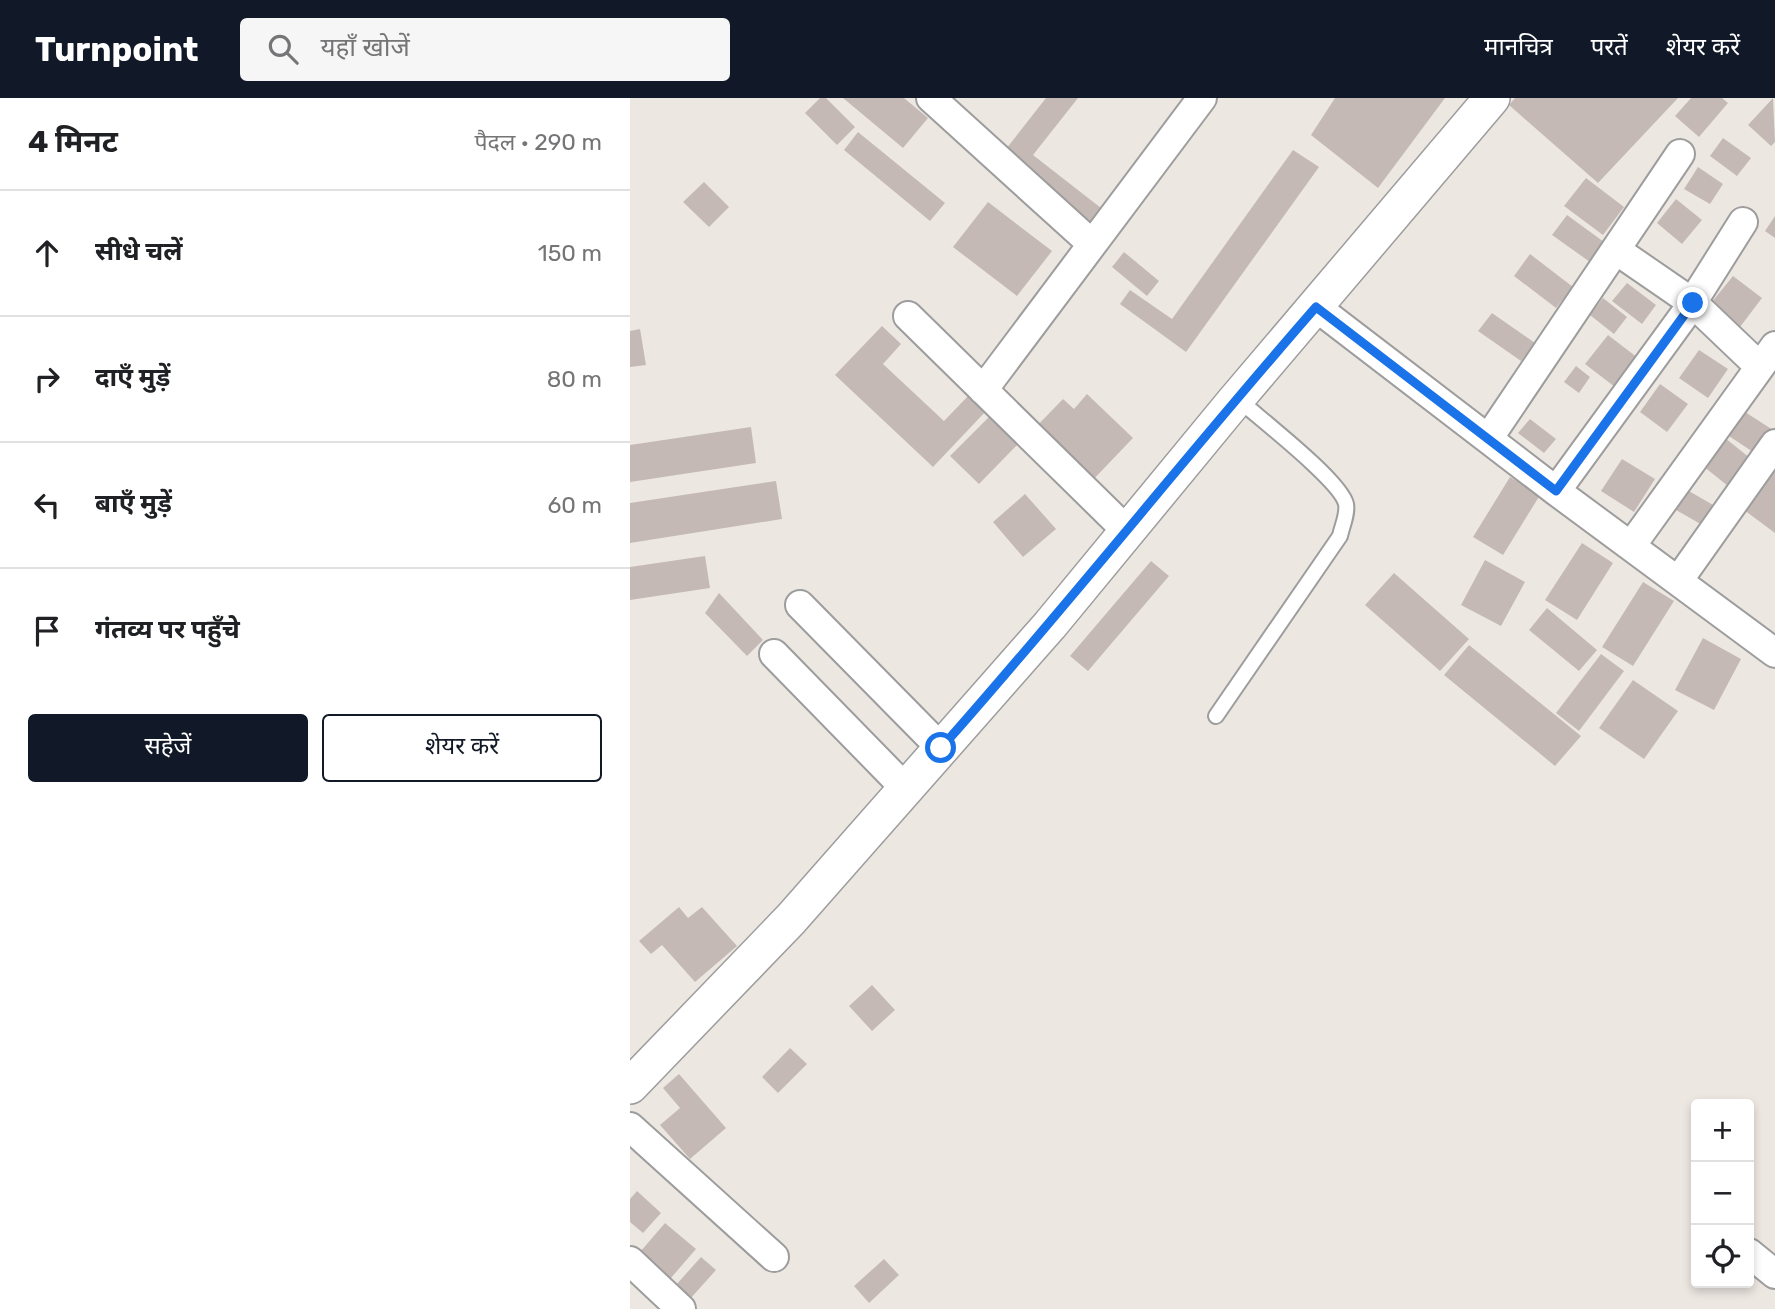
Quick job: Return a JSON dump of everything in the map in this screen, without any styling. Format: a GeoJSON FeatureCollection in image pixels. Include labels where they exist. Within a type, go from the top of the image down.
{"type":"FeatureCollection","features":[{"type":"Feature","properties":{"kind":"street"},"geometry":{"type":"LineString","coordinates":[[931,98],[1092,244]]}},
{"type":"Feature","properties":{"kind":"street"},"geometry":{"type":"LineString","coordinates":[[983,390],[1202,98]]}},
{"type":"Feature","properties":{"kind":"street"},"geometry":{"type":"LineString","coordinates":[[630,1086],[791,919],[1050,625],[1237,398],[1492,98]]}},
{"type":"Feature","properties":{"kind":"street"},"geometry":{"type":"LineString","coordinates":[[1488,439],[1680,154]]}},
{"type":"Feature","properties":{"kind":"street"},"geometry":{"type":"LineString","coordinates":[[1556,491],[1693,303],[1743,222]]}},
{"type":"Feature","properties":{"kind":"street"},"geometry":{"type":"LineString","coordinates":[[1616,250],[1767,356],[1631,546]]}},
{"type":"Feature","properties":{"kind":"street"},"geometry":{"type":"LineString","coordinates":[[1316,307],[1556,491],[1775,653]]}},
{"type":"Feature","properties":{"kind":"street"},"geometry":{"type":"LineString","coordinates":[[908,316],[1128,531]]}},
{"type":"Feature","properties":{"kind":"street"},"geometry":{"type":"LineString","coordinates":[[1678,581],[1775,444]]}},
{"type":"Feature","properties":{"kind":"street"},"geometry":{"type":"LineString","coordinates":[[800,604],[941,748]]}},
{"type":"Feature","properties":{"kind":"street"},"geometry":{"type":"LineString","coordinates":[[774,654],[906,789]]}},
{"type":"Feature","properties":{"kind":"street"},"geometry":{"type":"LineString","coordinates":[[630,1127],[774,1257]]}},
{"type":"Feature","properties":{"kind":"street"},"geometry":{"type":"LineString","coordinates":[[1754,1257],[1775,1274]]}},
{"type":"Feature","properties":{"kind":"street"},"geometry":{"type":"LineString","coordinates":[[630,1261],[681,1309]]}},
{"type":"Feature","properties":{"kind":"lane"},"geometry":{"type":"LineString","coordinates":[[1216,716],[1340,536],[1346,512],[1346,503],[1340,492],[1321,471],[1237,398]]}},
{"type":"Feature","properties":{"kind":"building"},"geometry":{"type":"Polygon","coordinates":[[[820,98],[826,98],[855,127],[837,145],[805,113],[820,98]]]}},
{"type":"Feature","properties":{"kind":"building"},"geometry":{"type":"Polygon","coordinates":[[[843,98],[904,98],[928,118],[903,148],[843,98]]]}},
{"type":"Feature","properties":{"kind":"building"},"geometry":{"type":"Polygon","coordinates":[[[1046,98],[1078,98],[1033,155],[1110,215],[1095,233],[999,158],[1046,98]]]}},
{"type":"Feature","properties":{"kind":"building"},"geometry":{"type":"Polygon","coordinates":[[[1335,98],[1445,98],[1378,188],[1311,135],[1335,98]]]}},
{"type":"Feature","properties":{"kind":"building"},"geometry":{"type":"Polygon","coordinates":[[[1515,98],[1678,98],[1598,183],[1509,105],[1515,98]]]}},
{"type":"Feature","properties":{"kind":"building"},"geometry":{"type":"Polygon","coordinates":[[[1691,98],[1722,98],[1728,103],[1699,137],[1675,116],[1691,98]]]}},
{"type":"Feature","properties":{"kind":"building"},"geometry":{"type":"Polygon","coordinates":[[[1773,98],[1775,142],[1771,146],[1748,125],[1773,98]]]}},
{"type":"Feature","properties":{"kind":"building"},"geometry":{"type":"Polygon","coordinates":[[[858,132],[945,203],[930,221],[844,150],[858,132]]]}},
{"type":"Feature","properties":{"kind":"building"},"geometry":{"type":"Polygon","coordinates":[[[1723,138],[1751,158],[1737,176],[1710,156],[1723,138]]]}},
{"type":"Feature","properties":{"kind":"building"},"geometry":{"type":"Polygon","coordinates":[[[1293,150],[1319,167],[1186,352],[1120,304],[1130,290],[1172,319],[1293,150]]]}},
{"type":"Feature","properties":{"kind":"building"},"geometry":{"type":"Polygon","coordinates":[[[1698,167],[1723,184],[1710,204],[1684,189],[1698,167]]]}},
{"type":"Feature","properties":{"kind":"building"},"geometry":{"type":"Polygon","coordinates":[[[1586,178],[1624,207],[1603,235],[1564,206],[1586,178]]]}},
{"type":"Feature","properties":{"kind":"building"},"geometry":{"type":"Polygon","coordinates":[[[704,182],[729,207],[709,227],[683,202],[704,182]]]}},
{"type":"Feature","properties":{"kind":"building"},"geometry":{"type":"Polygon","coordinates":[[[1676,199],[1702,220],[1682,244],[1657,223],[1676,199]]]}},
{"type":"Feature","properties":{"kind":"building"},"geometry":{"type":"Polygon","coordinates":[[[988,202],[1052,251],[1017,296],[953,247],[988,202]]]}},
{"type":"Feature","properties":{"kind":"building"},"geometry":{"type":"Polygon","coordinates":[[[1567,215],[1604,242],[1590,262],[1552,235],[1567,215]]]}},
{"type":"Feature","properties":{"kind":"building"},"geometry":{"type":"Polygon","coordinates":[[[1775,216],[1775,238],[1765,231],[1775,216]]]}},
{"type":"Feature","properties":{"kind":"building"},"geometry":{"type":"Polygon","coordinates":[[[1124,252],[1159,281],[1147,296],[1112,267],[1124,252]]]}},
{"type":"Feature","properties":{"kind":"building"},"geometry":{"type":"Polygon","coordinates":[[[1530,254],[1573,287],[1556,308],[1514,276],[1530,254]]]}},
{"type":"Feature","properties":{"kind":"building"},"geometry":{"type":"Polygon","coordinates":[[[1733,276],[1762,298],[1737,331],[1707,308],[1733,276]]]}},
{"type":"Feature","properties":{"kind":"building"},"geometry":{"type":"Polygon","coordinates":[[[1627,283],[1656,305],[1642,324],[1612,301],[1627,283]]]}},
{"type":"Feature","properties":{"kind":"building"},"geometry":{"type":"Polygon","coordinates":[[[1603,298],[1627,317],[1614,334],[1590,315],[1603,298]]]}},
{"type":"Feature","properties":{"kind":"building"},"geometry":{"type":"Polygon","coordinates":[[[1492,313],[1535,343],[1521,361],[1478,331],[1492,313]]]}},
{"type":"Feature","properties":{"kind":"building"},"geometry":{"type":"Polygon","coordinates":[[[882,326],[901,344],[883,364],[944,421],[970,394],[987,410],[933,467],[835,375],[882,326]]]}},
{"type":"Feature","properties":{"kind":"building"},"geometry":{"type":"Polygon","coordinates":[[[640,329],[646,365],[630,367],[630,331],[640,329]]]}},
{"type":"Feature","properties":{"kind":"building"},"geometry":{"type":"Polygon","coordinates":[[[1608,335],[1638,358],[1615,387],[1585,364],[1608,335]]]}},
{"type":"Feature","properties":{"kind":"building"},"geometry":{"type":"Polygon","coordinates":[[[1699,350],[1728,369],[1708,398],[1679,378],[1699,350]]]}},
{"type":"Feature","properties":{"kind":"building"},"geometry":{"type":"Polygon","coordinates":[[[1576,366],[1590,377],[1579,393],[1564,382],[1576,366]]]}},
{"type":"Feature","properties":{"kind":"building"},"geometry":{"type":"Polygon","coordinates":[[[1660,384],[1688,404],[1667,432],[1640,412],[1660,384]]]}},
{"type":"Feature","properties":{"kind":"building"},"geometry":{"type":"Polygon","coordinates":[[[1087,394],[1133,438],[1089,484],[1032,431],[1063,399],[1074,409],[1087,394]]]}},
{"type":"Feature","properties":{"kind":"building"},"geometry":{"type":"Polygon","coordinates":[[[1742,410],[1773,430],[1756,454],[1726,434],[1742,410]]]}},
{"type":"Feature","properties":{"kind":"building"},"geometry":{"type":"Polygon","coordinates":[[[992,414],[1020,442],[979,484],[950,456],[992,414]]]}},
{"type":"Feature","properties":{"kind":"building"},"geometry":{"type":"Polygon","coordinates":[[[1530,419],[1556,439],[1544,453],[1518,433],[1530,419]]]}},
{"type":"Feature","properties":{"kind":"building"},"geometry":{"type":"Polygon","coordinates":[[[751,427],[756,463],[630,482],[630,445],[751,427]]]}},
{"type":"Feature","properties":{"kind":"building"},"geometry":{"type":"Polygon","coordinates":[[[1725,438],[1755,462],[1733,490],[1703,466],[1725,438]]]}},
{"type":"Feature","properties":{"kind":"building"},"geometry":{"type":"Polygon","coordinates":[[[1622,459],[1655,479],[1634,512],[1601,491],[1622,459]]]}},
{"type":"Feature","properties":{"kind":"building"},"geometry":{"type":"Polygon","coordinates":[[[1775,461],[1775,533],[1740,507],[1775,461]]]}},
{"type":"Feature","properties":{"kind":"building"},"geometry":{"type":"Polygon","coordinates":[[[1510,477],[1540,495],[1503,555],[1473,537],[1510,477]]]}},
{"type":"Feature","properties":{"kind":"building"},"geometry":{"type":"Polygon","coordinates":[[[776,481],[782,519],[630,543],[630,503],[776,481]]]}},
{"type":"Feature","properties":{"kind":"building"},"geometry":{"type":"Polygon","coordinates":[[[1680,486],[1722,510],[1711,530],[1669,506],[1680,486]]]}},
{"type":"Feature","properties":{"kind":"building"},"geometry":{"type":"Polygon","coordinates":[[[1025,494],[1056,529],[1023,557],[993,522],[1025,494]]]}},
{"type":"Feature","properties":{"kind":"building"},"geometry":{"type":"Polygon","coordinates":[[[1582,543],[1613,563],[1577,620],[1545,600],[1582,543]]]}},
{"type":"Feature","properties":{"kind":"building"},"geometry":{"type":"Polygon","coordinates":[[[705,556],[710,588],[630,600],[630,567],[705,556]]]}},
{"type":"Feature","properties":{"kind":"building"},"geometry":{"type":"Polygon","coordinates":[[[1485,560],[1525,582],[1501,626],[1461,605],[1485,560]]]}},
{"type":"Feature","properties":{"kind":"building"},"geometry":{"type":"Polygon","coordinates":[[[1151,561],[1169,576],[1088,671],[1070,656],[1151,561]]]}},
{"type":"Feature","properties":{"kind":"building"},"geometry":{"type":"Polygon","coordinates":[[[1394,573],[1469,639],[1440,671],[1365,605],[1394,573]]]}},
{"type":"Feature","properties":{"kind":"building"},"geometry":{"type":"Polygon","coordinates":[[[1643,582],[1674,601],[1633,666],[1602,647],[1643,582]]]}},
{"type":"Feature","properties":{"kind":"building"},"geometry":{"type":"Polygon","coordinates":[[[719,593],[763,640],[747,656],[705,613],[719,593]]]}},
{"type":"Feature","properties":{"kind":"building"},"geometry":{"type":"Polygon","coordinates":[[[1547,608],[1597,650],[1579,671],[1529,630],[1547,608]]]}},
{"type":"Feature","properties":{"kind":"building"},"geometry":{"type":"Polygon","coordinates":[[[1703,638],[1741,659],[1714,710],[1675,690],[1703,638]]]}},
{"type":"Feature","properties":{"kind":"building"},"geometry":{"type":"Polygon","coordinates":[[[1469,645],[1581,736],[1555,766],[1444,675],[1469,645]]]}},
{"type":"Feature","properties":{"kind":"building"},"geometry":{"type":"Polygon","coordinates":[[[1601,654],[1624,671],[1579,731],[1556,713],[1601,654]]]}},
{"type":"Feature","properties":{"kind":"building"},"geometry":{"type":"Polygon","coordinates":[[[1633,680],[1678,711],[1644,759],[1599,728],[1633,680]]]}},
{"type":"Feature","properties":{"kind":"building"},"geometry":{"type":"Polygon","coordinates":[[[679,907],[688,918],[702,907],[737,946],[695,982],[662,945],[651,954],[639,941],[679,907]]]}},
{"type":"Feature","properties":{"kind":"building"},"geometry":{"type":"Polygon","coordinates":[[[872,985],[895,1010],[872,1031],[849,1006],[872,985]]]}},
{"type":"Feature","properties":{"kind":"building"},"geometry":{"type":"Polygon","coordinates":[[[790,1048],[807,1064],[778,1093],[762,1077],[790,1048]]]}},
{"type":"Feature","properties":{"kind":"building"},"geometry":{"type":"Polygon","coordinates":[[[679,1074],[726,1128],[690,1159],[660,1125],[680,1108],[663,1088],[679,1074]]]}},
{"type":"Feature","properties":{"kind":"building"},"geometry":{"type":"Polygon","coordinates":[[[637,1191],[661,1213],[643,1233],[630,1222],[630,1199],[637,1191]]]}},
{"type":"Feature","properties":{"kind":"building"},"geometry":{"type":"Polygon","coordinates":[[[665,1223],[696,1249],[664,1286],[634,1259],[665,1223]]]}},
{"type":"Feature","properties":{"kind":"building"},"geometry":{"type":"Polygon","coordinates":[[[701,1257],[716,1270],[690,1299],[675,1286],[701,1257]]]}},
{"type":"Feature","properties":{"kind":"building"},"geometry":{"type":"Polygon","coordinates":[[[884,1259],[899,1275],[869,1303],[854,1286],[884,1259]]]}},
{"type":"Feature","properties":{"kind":"route"},"geometry":{"type":"LineString","coordinates":[[941,748],[1050,625],[1316,307],[1556,491],[1693,303]]}}]}
